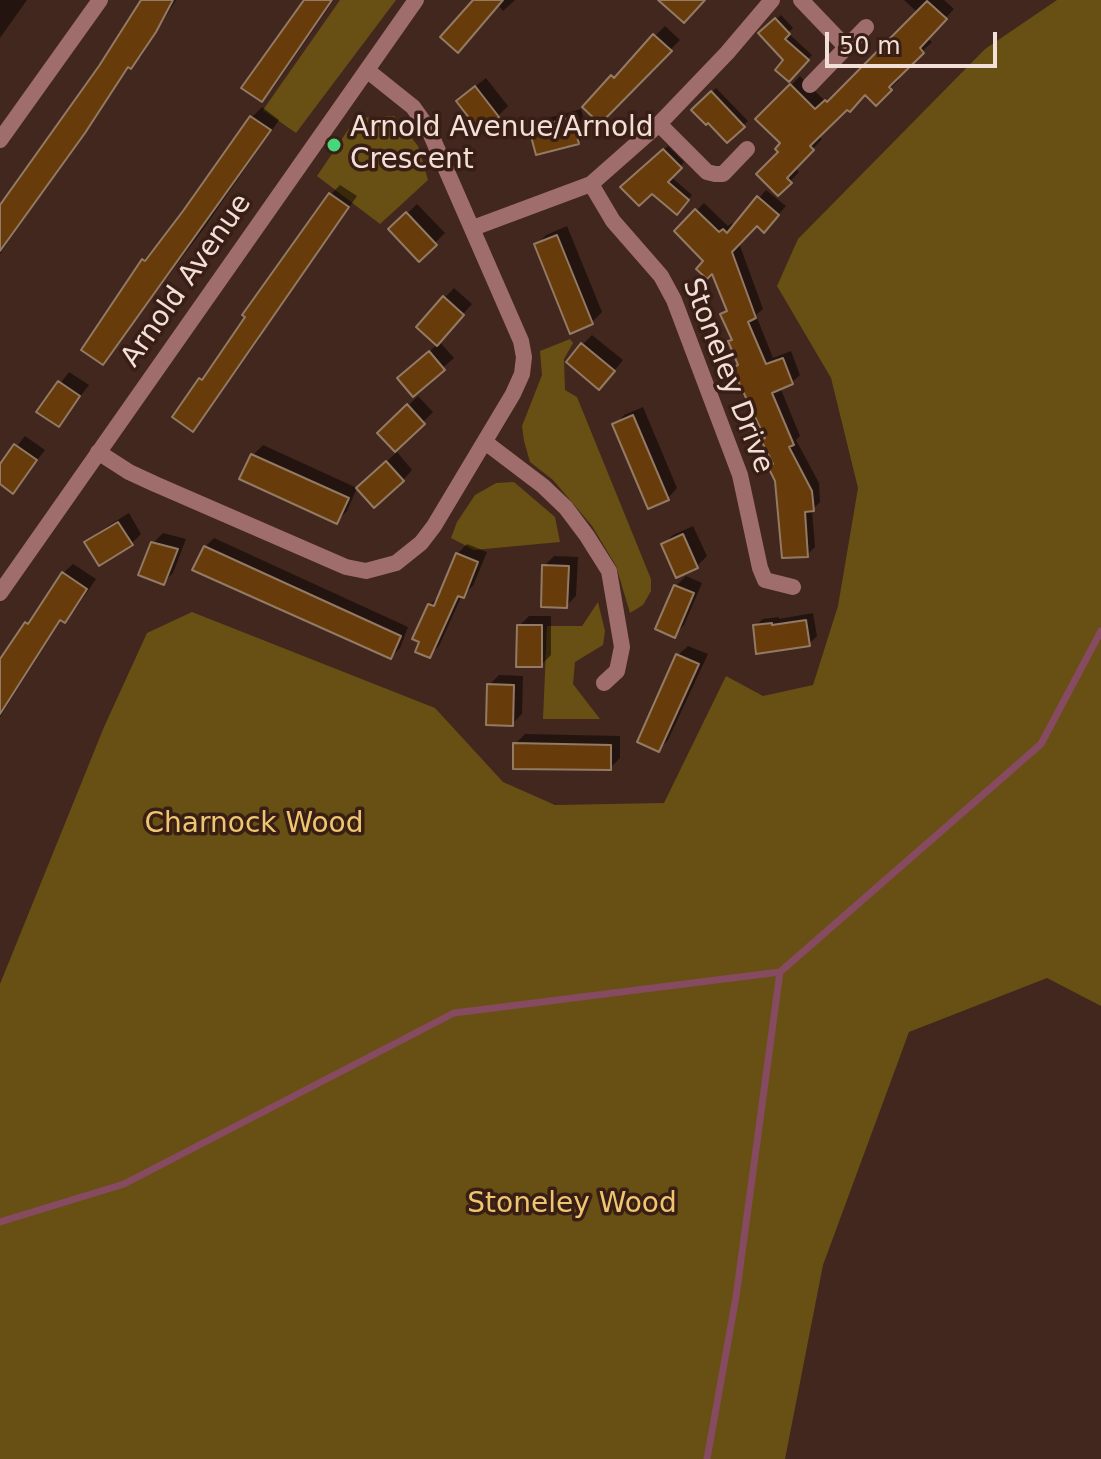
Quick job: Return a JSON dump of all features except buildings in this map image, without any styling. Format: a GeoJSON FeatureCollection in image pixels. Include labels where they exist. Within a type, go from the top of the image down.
{"type":"FeatureCollection","features":[{"type":"Feature","properties":{"kind":"street"},"geometry":{"type":"LineString","coordinates":[[0,140],[100,0]]}},
{"type":"Feature","properties":{"kind":"street","name":"Arnold Avenue"},"geometry":{"type":"LineString","coordinates":[[0,593],[416,0]]}},
{"type":"Feature","properties":{"kind":"street"},"geometry":{"type":"LineString","coordinates":[[473,228],[591,184],[659,124],[727,53],[772,0]]}},
{"type":"Feature","properties":{"kind":"street"},"geometry":{"type":"LineString","coordinates":[[801,0],[846,47]]}},
{"type":"Feature","properties":{"kind":"street"},"geometry":{"type":"LineString","coordinates":[[810,85],[866,27]]}},
{"type":"Feature","properties":{"kind":"street"},"geometry":{"type":"LineString","coordinates":[[98,452],[129,472],[346,567],[366,571],[396,563],[410,555],[421,543],[513,394],[522,374],[524,357],[521,341],[428,128],[413,107],[368,71]]}},
{"type":"Feature","properties":{"kind":"street"},"geometry":{"type":"LineString","coordinates":[[659,124],[707,172],[723,174],[747,149]]}},
{"type":"Feature","properties":{"kind":"street","name":"Stoneley Drive"},"geometry":{"type":"LineString","coordinates":[[591,184],[613,221],[661,276],[674,300],[740,475],[760,568],[765,580],[793,587]]}},
{"type":"Feature","properties":{"kind":"street"},"geometry":{"type":"LineString","coordinates":[[485,442],[543,486],[566,508],[609,571],[622,647],[617,671],[604,683]]}},
{"type":"Feature","properties":{"kind":"green space"},"geometry":{"type":"Polygon","coordinates":[[[340,0],[396,0],[296,133],[263,110],[340,0]]]}},
{"type":"Feature","properties":{"kind":"green space"},"geometry":{"type":"Polygon","coordinates":[[[1057,0],[1101,0],[1101,1006],[1047,978],[909,1032],[823,1265],[785,1459],[0,1459],[0,984],[104,727],[147,633],[192,612],[435,708],[503,782],[555,805],[664,803],[726,676],[763,696],[813,685],[838,606],[858,488],[831,378],[777,286],[798,239],[985,49],[1057,0]]]}},
{"type":"Feature","properties":{"kind":"green space"},"geometry":{"type":"Polygon","coordinates":[[[394,116],[418,146],[428,180],[380,224],[317,176],[356,118],[394,116]]]}},
{"type":"Feature","properties":{"kind":"green space"},"geometry":{"type":"Polygon","coordinates":[[[570,339],[573,343],[564,359],[565,390],[577,397],[651,579],[651,591],[643,605],[630,613],[616,566],[592,526],[553,480],[530,462],[524,441],[522,426],[542,375],[540,351],[570,339]]]}},
{"type":"Feature","properties":{"kind":"green space"},"geometry":{"type":"Polygon","coordinates":[[[514,482],[555,517],[560,542],[474,550],[451,538],[457,522],[475,495],[496,483],[514,482]]]}},
{"type":"Feature","properties":{"kind":"green space"},"geometry":{"type":"Polygon","coordinates":[[[598,602],[605,631],[603,645],[575,662],[573,684],[600,719],[543,719],[547,626],[582,626],[598,602]]]}},
{"type":"Feature","properties":{"kind":"waterway"},"geometry":{"type":"LineString","coordinates":[[0,1222],[124,1184],[454,1013],[780,972],[1041,744],[1101,631]]}},
{"type":"Feature","properties":{"kind":"waterway"},"geometry":{"type":"LineString","coordinates":[[707,1459],[736,1297],[780,972]]}},
{"type":"Feature","properties":{"kind":"place","name":"Arnold Avenue/Arnold Crescent"},"geometry":{"type":"Point","coordinates":[334,145]}},
{"type":"Feature","properties":{"kind":"park label","name":"Charnock Wood"},"geometry":{"type":"Point","coordinates":[254,825]}},
{"type":"Feature","properties":{"kind":"park label","name":"Stoneley Wood"},"geometry":{"type":"Point","coordinates":[572,1205]}}]}
